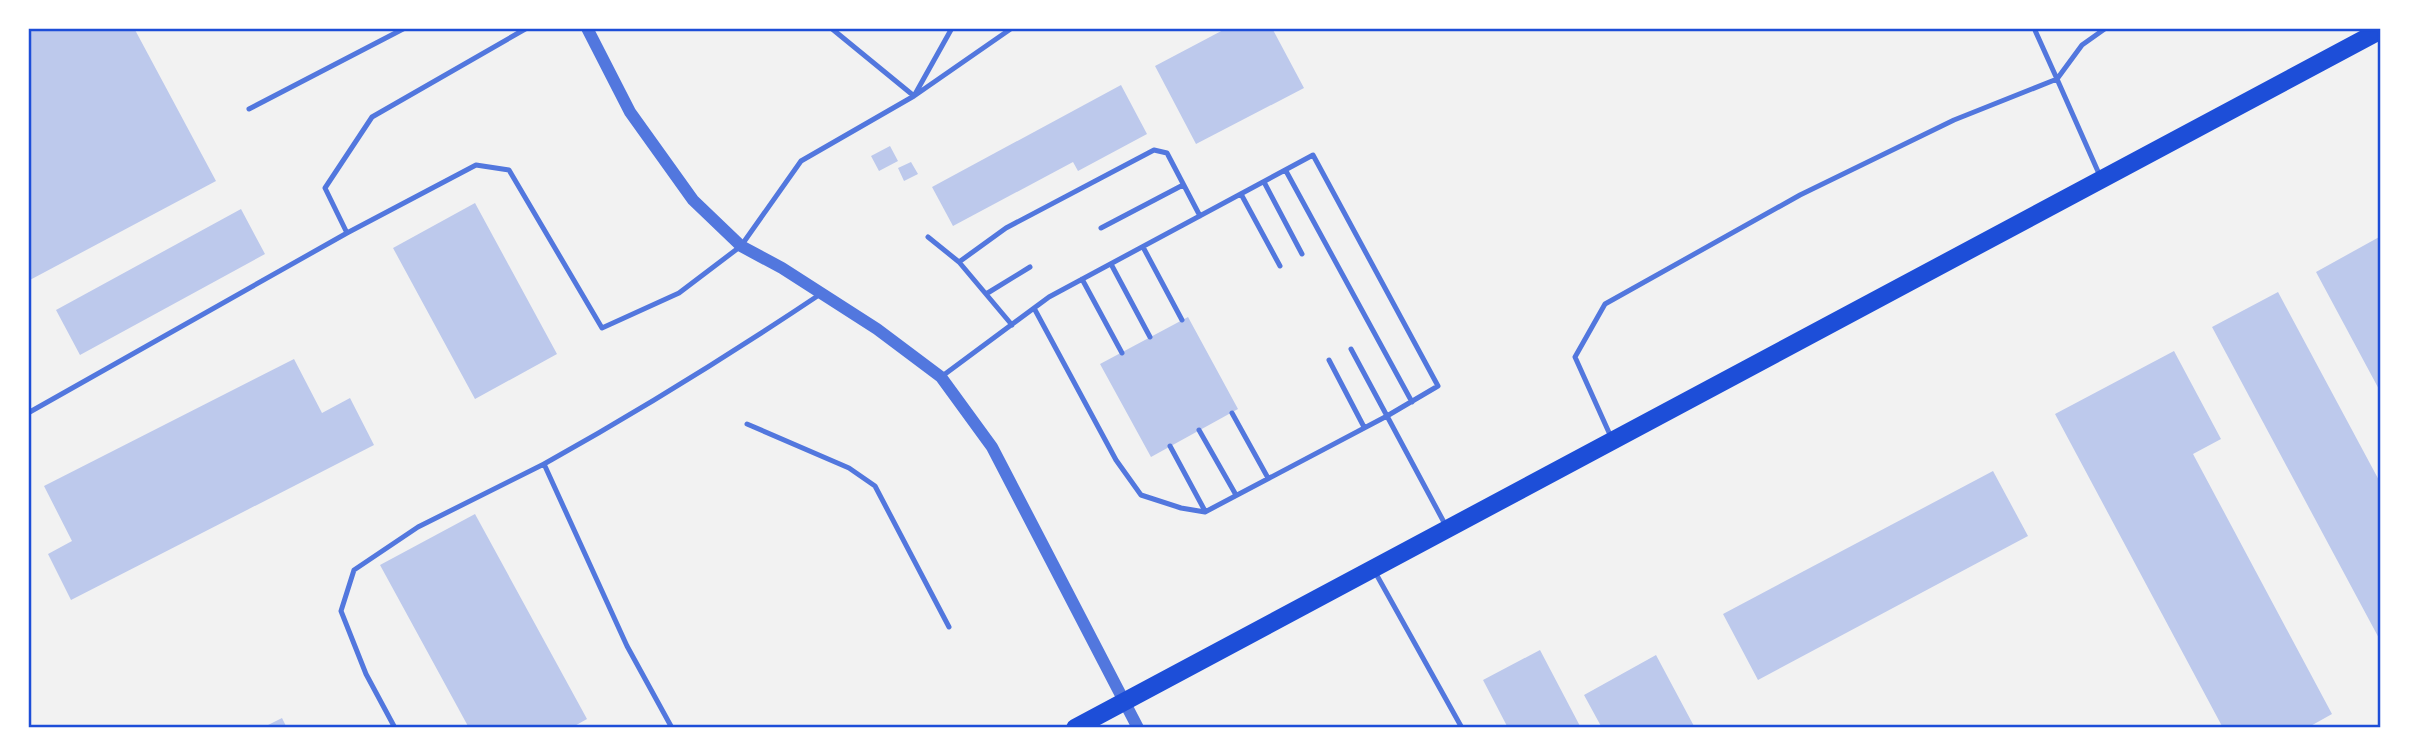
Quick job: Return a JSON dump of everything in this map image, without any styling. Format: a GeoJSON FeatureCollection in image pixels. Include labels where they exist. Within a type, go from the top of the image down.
{"type":"FeatureCollection","features":[{"type":"Feature","properties":{"kind":"main road"},"geometry":{"type":"LineString","coordinates":[[1075,728],[2381,30]]}},
{"type":"Feature","properties":{"kind":"street"},"geometry":{"type":"LineString","coordinates":[[587,28],[630,112],[693,200],[741,246],[782,268],[877,329],[941,377],[992,447],[1138,728]]}},
{"type":"Feature","properties":{"kind":"lane"},"geometry":{"type":"LineString","coordinates":[[248,109],[405,28]]}},
{"type":"Feature","properties":{"kind":"lane"},"geometry":{"type":"LineString","coordinates":[[347,233],[325,188],[372,117],[527,28]]}},
{"type":"Feature","properties":{"kind":"lane"},"geometry":{"type":"LineString","coordinates":[[831,28],[914,96]]}},
{"type":"Feature","properties":{"kind":"lane"},"geometry":{"type":"LineString","coordinates":[[914,96],[952,28]]}},
{"type":"Feature","properties":{"kind":"lane"},"geometry":{"type":"LineString","coordinates":[[28,413],[347,233],[476,165],[509,170],[602,328],[679,293],[741,246],[801,161],[914,96],[1012,28]]}},
{"type":"Feature","properties":{"kind":"lane"},"geometry":{"type":"LineString","coordinates":[[2034,28],[2101,179]]}},
{"type":"Feature","properties":{"kind":"lane"},"geometry":{"type":"LineString","coordinates":[[1612,441],[1575,357],[1605,304],[1800,195],[1954,120],[2057,79],[2082,46],[2106,28]]}},
{"type":"Feature","properties":{"kind":"lane"},"geometry":{"type":"LineString","coordinates":[[959,262],[1006,228],[1154,150],[1167,153],[1200,216]]}},
{"type":"Feature","properties":{"kind":"lane"},"geometry":{"type":"LineString","coordinates":[[941,377],[1034,308],[1082,279],[1313,155],[1438,386],[1387,416],[1205,512],[1181,508],[1141,495],[1116,460],[1034,308]]}},
{"type":"Feature","properties":{"kind":"lane"},"geometry":{"type":"LineString","coordinates":[[1286,171],[1412,402]]}},
{"type":"Feature","properties":{"kind":"lane"},"geometry":{"type":"LineString","coordinates":[[1264,182],[1302,254]]}},
{"type":"Feature","properties":{"kind":"lane"},"geometry":{"type":"LineString","coordinates":[[1101,228],[1183,185]]}},
{"type":"Feature","properties":{"kind":"lane"},"geometry":{"type":"LineString","coordinates":[[1241,194],[1280,266]]}},
{"type":"Feature","properties":{"kind":"lane"},"geometry":{"type":"LineString","coordinates":[[928,237],[959,262],[1012,325]]}},
{"type":"Feature","properties":{"kind":"lane"},"geometry":{"type":"LineString","coordinates":[[1143,247],[1182,320]]}},
{"type":"Feature","properties":{"kind":"lane"},"geometry":{"type":"LineString","coordinates":[[1111,264],[1150,337]]}},
{"type":"Feature","properties":{"kind":"lane"},"geometry":{"type":"LineString","coordinates":[[986,294],[1030,267]]}},
{"type":"Feature","properties":{"kind":"lane"},"geometry":{"type":"LineString","coordinates":[[1082,279],[1122,353]]}},
{"type":"Feature","properties":{"kind":"lane"},"geometry":{"type":"LineString","coordinates":[[395,728],[366,674],[341,611],[354,570],[418,527],[544,464],[638,412],[822,293]]}},
{"type":"Feature","properties":{"kind":"lane"},"geometry":{"type":"LineString","coordinates":[[1351,349],[1447,529]]}},
{"type":"Feature","properties":{"kind":"lane"},"geometry":{"type":"LineString","coordinates":[[1329,360],[1364,427]]}},
{"type":"Feature","properties":{"kind":"lane"},"geometry":{"type":"LineString","coordinates":[[1232,412],[1268,478]]}},
{"type":"Feature","properties":{"kind":"lane"},"geometry":{"type":"LineString","coordinates":[[747,424],[849,468],[875,485],[949,627]]}},
{"type":"Feature","properties":{"kind":"lane"},"geometry":{"type":"LineString","coordinates":[[1199,430],[1236,495]]}},
{"type":"Feature","properties":{"kind":"lane"},"geometry":{"type":"LineString","coordinates":[[1170,446],[1205,512]]}},
{"type":"Feature","properties":{"kind":"lane"},"geometry":{"type":"LineString","coordinates":[[544,464],[627,646],[672,728]]}},
{"type":"Feature","properties":{"kind":"lane"},"geometry":{"type":"LineString","coordinates":[[1373,569],[1462,728]]}},
{"type":"Feature","properties":{"kind":"building"},"geometry":{"type":"Polygon","coordinates":[[[34,28],[134,28],[216,181],[28,281],[28,31],[34,28]]]}},
{"type":"Feature","properties":{"kind":"building"},"geometry":{"type":"Polygon","coordinates":[[[1227,28],[1272,28],[1304,88],[1196,144],[1155,66],[1227,28]]]}},
{"type":"Feature","properties":{"kind":"building"},"geometry":{"type":"Polygon","coordinates":[[[1121,85],[1147,134],[1078,171],[1073,162],[953,226],[932,187],[1121,85]]]}},
{"type":"Feature","properties":{"kind":"building"},"geometry":{"type":"Polygon","coordinates":[[[890,146],[898,161],[879,171],[871,156],[890,146]]]}},
{"type":"Feature","properties":{"kind":"building"},"geometry":{"type":"Polygon","coordinates":[[[911,162],[918,174],[904,181],[898,168],[911,162]]]}},
{"type":"Feature","properties":{"kind":"building"},"geometry":{"type":"Polygon","coordinates":[[[475,203],[557,354],[475,399],[393,248],[475,203]]]}},
{"type":"Feature","properties":{"kind":"building"},"geometry":{"type":"Polygon","coordinates":[[[241,209],[265,254],[80,355],[56,310],[241,209]]]}},
{"type":"Feature","properties":{"kind":"building"},"geometry":{"type":"Polygon","coordinates":[[[2381,236],[2381,393],[2316,272],[2381,236]]]}},
{"type":"Feature","properties":{"kind":"building"},"geometry":{"type":"Polygon","coordinates":[[[2278,292],[2381,484],[2381,642],[2212,327],[2278,292]]]}},
{"type":"Feature","properties":{"kind":"building"},"geometry":{"type":"Polygon","coordinates":[[[1188,317],[1238,409],[1151,457],[1100,364],[1188,317]]]}},
{"type":"Feature","properties":{"kind":"building"},"geometry":{"type":"Polygon","coordinates":[[[2174,351],[2221,439],[2193,454],[2332,714],[2307,728],[2223,728],[2055,414],[2174,351]]]}},
{"type":"Feature","properties":{"kind":"building"},"geometry":{"type":"Polygon","coordinates":[[[294,359],[322,413],[350,398],[374,445],[71,600],[48,554],[72,541],[44,486],[294,359]]]}},
{"type":"Feature","properties":{"kind":"building"},"geometry":{"type":"Polygon","coordinates":[[[1993,471],[2028,536],[1758,680],[1723,614],[1993,471]]]}},
{"type":"Feature","properties":{"kind":"building"},"geometry":{"type":"Polygon","coordinates":[[[475,514],[587,719],[571,728],[469,728],[380,565],[475,514]]]}},
{"type":"Feature","properties":{"kind":"building"},"geometry":{"type":"Polygon","coordinates":[[[1540,650],[1581,728],[1508,728],[1483,680],[1540,650]]]}},
{"type":"Feature","properties":{"kind":"building"},"geometry":{"type":"Polygon","coordinates":[[[1656,655],[1695,728],[1602,728],[1584,695],[1656,655]]]}},
{"type":"Feature","properties":{"kind":"building"},"geometry":{"type":"Polygon","coordinates":[[[282,718],[287,728],[262,728],[282,718]]]}}]}
